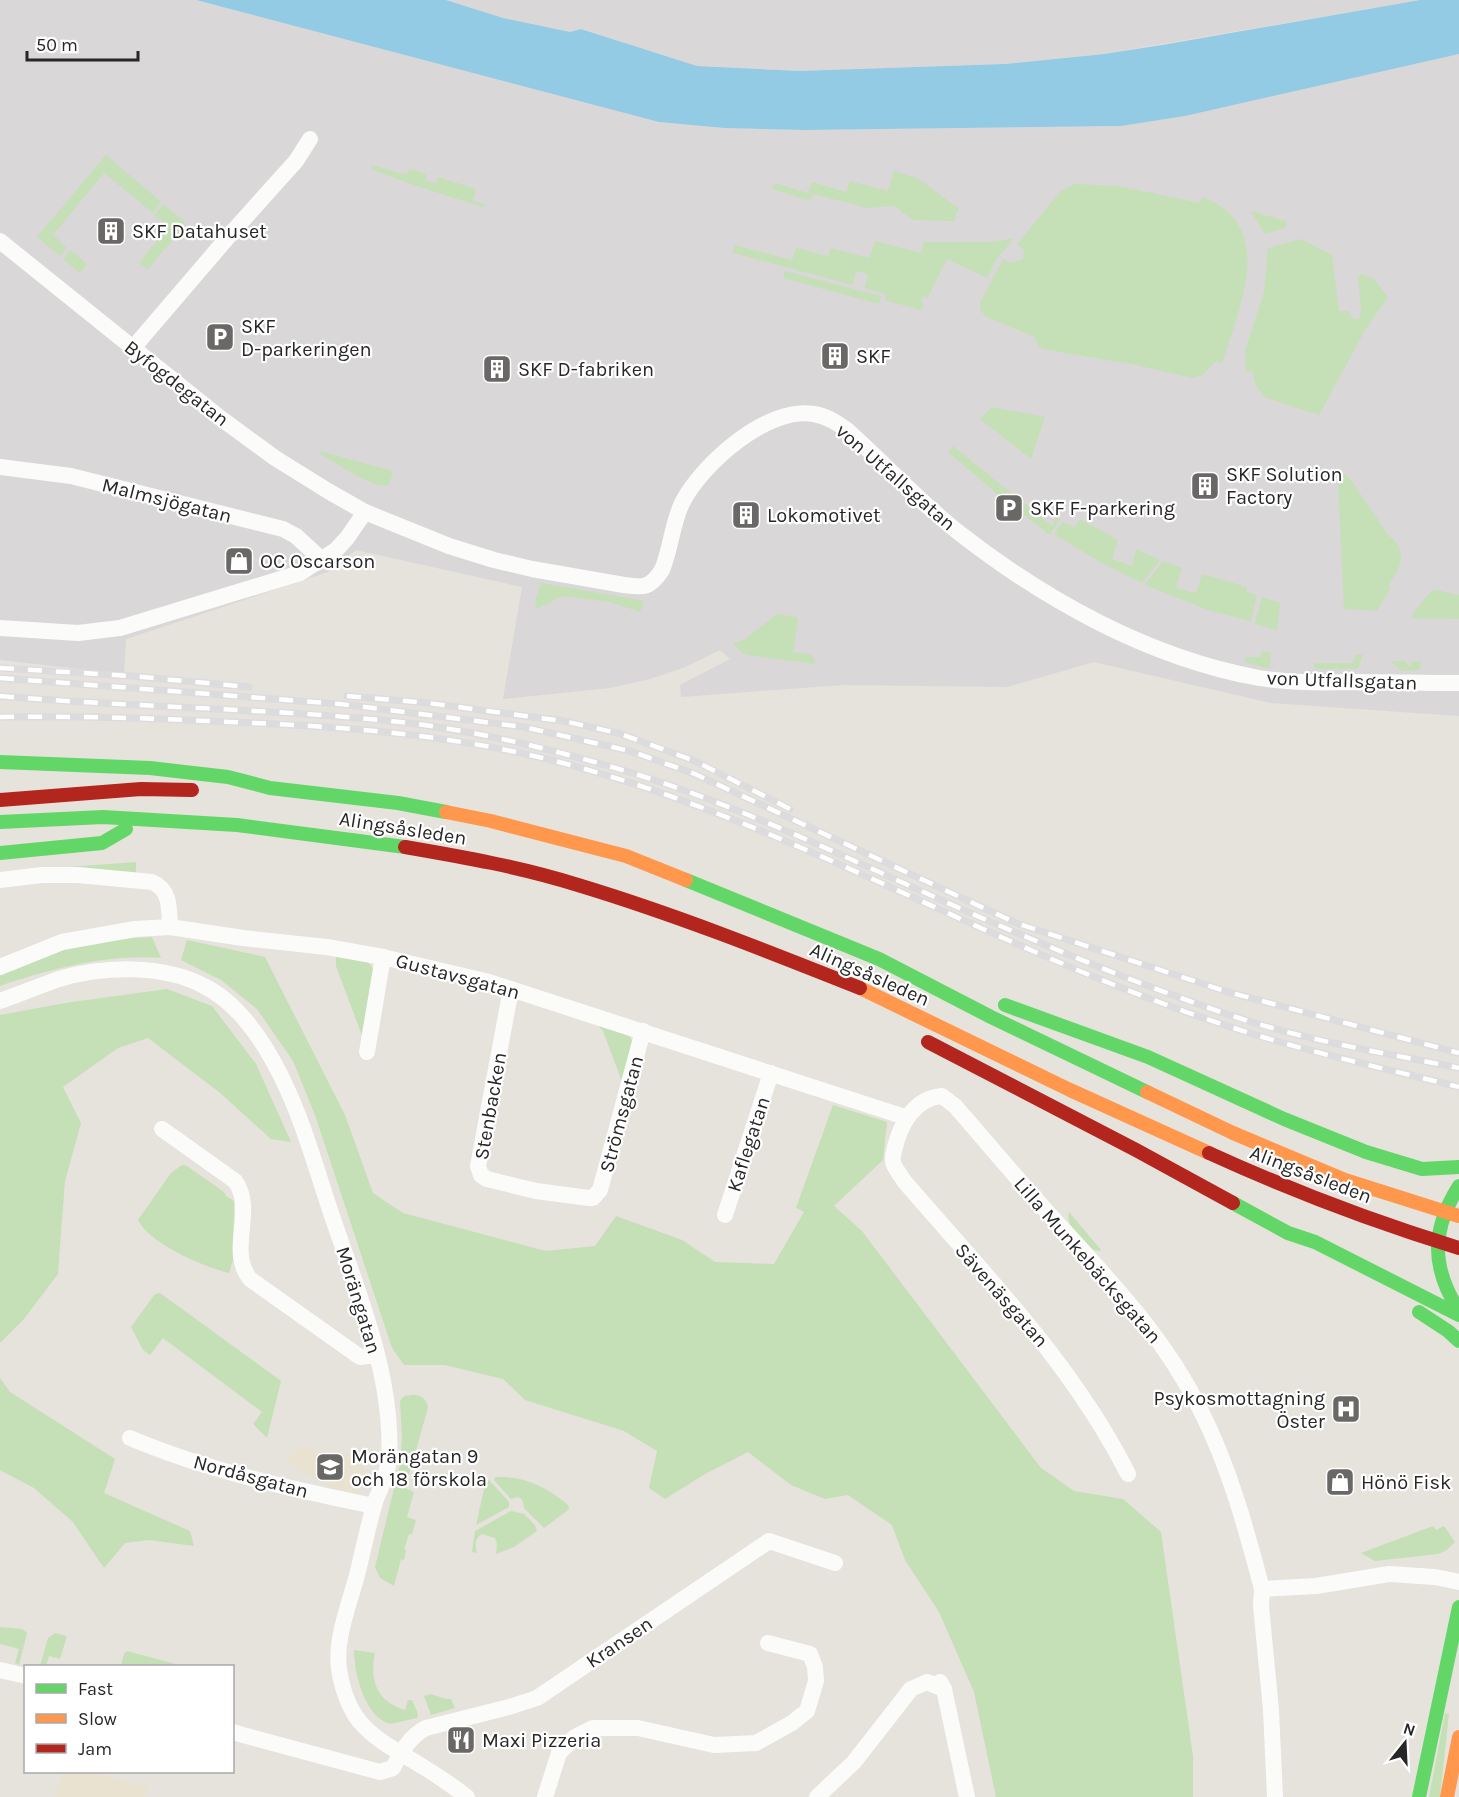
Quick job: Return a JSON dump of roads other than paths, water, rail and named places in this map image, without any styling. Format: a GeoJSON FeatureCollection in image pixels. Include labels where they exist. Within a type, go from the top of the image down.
{"type":"FeatureCollection","features":[{"type":"Feature","properties":{"kind":"main road"},"geometry":{"type":"LineString","coordinates":[[0,762],[177,770],[228,777],[270,788]]}},
{"type":"Feature","properties":{"kind":"main road"},"geometry":{"type":"LineString","coordinates":[[71,781],[141,789]]}},
{"type":"Feature","properties":{"kind":"main road"},"geometry":{"type":"LineString","coordinates":[[0,800],[141,789],[248,791],[270,788]]}},
{"type":"Feature","properties":{"kind":"main road","name":"Alingsåsleden"},"geometry":{"type":"LineString","coordinates":[[270,788],[377,800],[447,812],[626,856],[879,959],[991,1017],[1233,1133],[1345,1180],[1459,1216]]}},
{"type":"Feature","properties":{"kind":"main road"},"geometry":{"type":"LineString","coordinates":[[0,822],[104,817],[237,825]]}},
{"type":"Feature","properties":{"kind":"main road"},"geometry":{"type":"LineString","coordinates":[[38,836],[126,829],[237,825]]}},
{"type":"Feature","properties":{"kind":"main road","name":"Alingsåsleden"},"geometry":{"type":"LineString","coordinates":[[237,825],[376,842],[476,859],[576,884],[725,934],[865,990],[1070,1090],[1266,1179],[1420,1236],[1459,1248]]}},
{"type":"Feature","properties":{"kind":"main road"},"geometry":{"type":"LineString","coordinates":[[0,853],[102,843],[126,829]]}},
{"type":"Feature","properties":{"kind":"main road"},"geometry":{"type":"LineString","coordinates":[[879,959],[1148,1057],[1284,1119],[1366,1152],[1422,1169],[1459,1167]]}},
{"type":"Feature","properties":{"kind":"main road"},"geometry":{"type":"LineString","coordinates":[[797,963],[849,999]]}},
{"type":"Feature","properties":{"kind":"main road"},"geometry":{"type":"LineString","coordinates":[[919,1037],[1136,1150],[1288,1233],[1310,1250],[1410,1306],[1448,1330],[1459,1341]]}},
{"type":"Feature","properties":{"kind":"main road"},"geometry":{"type":"LineString","coordinates":[[1459,1185],[1449,1201],[1438,1228],[1437,1257],[1440,1276],[1459,1313]]}},
{"type":"Feature","properties":{"kind":"main road"},"geometry":{"type":"LineString","coordinates":[[1288,1233],[1315,1242],[1459,1313]]}},
{"type":"Feature","properties":{"kind":"main road"},"geometry":{"type":"LineString","coordinates":[[1419,1797],[1459,1607]]}},
{"type":"Feature","properties":{"kind":"main road"},"geometry":{"type":"LineString","coordinates":[[1447,1797],[1459,1737]]}},
{"type":"Feature","properties":{"kind":"street"},"geometry":{"type":"LineString","coordinates":[[133,348],[296,161],[310,139]]}},
{"type":"Feature","properties":{"kind":"street","name":"Byfogdegatan"},"geometry":{"type":"LineString","coordinates":[[0,241],[219,417],[275,458],[365,512]]}},
{"type":"Feature","properties":{"kind":"street","name":"von Utfallsgatan"},"geometry":{"type":"LineString","coordinates":[[365,512],[449,546],[494,560],[544,571],[644,587],[657,578],[662,570],[681,506],[710,464],[762,426],[793,415],[815,414],[836,422],[848,430],[957,531],[998,562],[1060,602],[1142,642],[1201,663],[1272,680],[1326,683],[1459,682]]}},
{"type":"Feature","properties":{"kind":"street","name":"Malmsjögatan"},"geometry":{"type":"LineString","coordinates":[[0,468],[71,476],[283,529],[296,536],[322,560]]}},
{"type":"Feature","properties":{"kind":"street"},"geometry":{"type":"LineString","coordinates":[[0,628],[78,633],[120,628],[300,573],[336,550],[365,512]]}},
{"type":"Feature","properties":{"kind":"street"},"geometry":{"type":"LineString","coordinates":[[0,880],[42,875],[78,875],[152,882],[159,885],[166,894],[170,927]]}},
{"type":"Feature","properties":{"kind":"street","name":"Gustavsgatan"},"geometry":{"type":"LineString","coordinates":[[0,967],[62,942],[135,928],[170,927],[327,947],[428,966],[511,989],[905,1117]]}},
{"type":"Feature","properties":{"kind":"street"},"geometry":{"type":"LineString","coordinates":[[367,1052],[382,957]]}},
{"type":"Feature","properties":{"kind":"street","name":"Morängatan"},"geometry":{"type":"LineString","coordinates":[[0,1001],[61,978],[113,970],[143,969],[176,974],[206,986],[238,1012],[266,1051],[294,1105],[356,1287],[384,1388],[389,1424],[388,1463],[374,1506],[339,1645],[339,1674],[351,1710],[374,1735],[467,1797]]}},
{"type":"Feature","properties":{"kind":"street","name":"Stenbacken"},"geometry":{"type":"LineString","coordinates":[[511,989],[478,1171],[487,1179],[513,1186],[589,1198],[597,1196]]}},
{"type":"Feature","properties":{"kind":"street","name":"Strömsgatan"},"geometry":{"type":"LineString","coordinates":[[597,1196],[643,1031]]}},
{"type":"Feature","properties":{"kind":"street","name":"Kaflegatan"},"geometry":{"type":"LineString","coordinates":[[725,1215],[771,1073]]}},
{"type":"Feature","properties":{"kind":"street","name":"Lilla Munkebäcksgatan"},"geometry":{"type":"LineString","coordinates":[[905,1117],[933,1097],[942,1096],[956,1106],[1133,1307],[1158,1340],[1201,1410],[1233,1485],[1262,1589],[1261,1606],[1270,1700],[1275,1797]]}},
{"type":"Feature","properties":{"kind":"street","name":"Sävenäsgatan"},"geometry":{"type":"LineString","coordinates":[[905,1117],[898,1137],[893,1164],[904,1181],[1055,1357],[1119,1455],[1128,1473]]}},
{"type":"Feature","properties":{"kind":"street"},"geometry":{"type":"LineString","coordinates":[[162,1129],[235,1181],[239,1187],[243,1201],[241,1258],[245,1274],[360,1357],[376,1355]]}},
{"type":"Feature","properties":{"kind":"street","name":"Nordåsgatan"},"geometry":{"type":"LineString","coordinates":[[130,1438],[216,1468],[308,1492],[374,1506]]}},
{"type":"Feature","properties":{"kind":"street","name":"Kransen"},"geometry":{"type":"LineString","coordinates":[[400,1752],[417,1732],[426,1728],[537,1698],[769,1541],[835,1563]]}},
{"type":"Feature","properties":{"kind":"street"},"geometry":{"type":"LineString","coordinates":[[1262,1589],[1316,1586],[1389,1574],[1459,1581]]}},
{"type":"Feature","properties":{"kind":"street"},"geometry":{"type":"LineString","coordinates":[[545,1797],[559,1753],[574,1737],[593,1728],[638,1728],[714,1745],[756,1743],[792,1723],[807,1711],[816,1681],[815,1667],[810,1654],[768,1643]]}},
{"type":"Feature","properties":{"kind":"street"},"geometry":{"type":"LineString","coordinates":[[0,1670],[24,1676]]}},
{"type":"Feature","properties":{"kind":"street"},"geometry":{"type":"LineString","coordinates":[[817,1797],[854,1762],[911,1689],[927,1682],[942,1685],[967,1797]]}},
{"type":"Feature","properties":{"kind":"street"},"geometry":{"type":"LineString","coordinates":[[234,1733],[380,1772],[393,1768],[400,1752]]}},
{"type":"Feature","properties":{"kind":"water"},"geometry":{"type":"Polygon","coordinates":[[[196,0],[446,0],[503,18],[570,32],[581,29],[697,66],[799,71],[1005,64],[1104,54],[1420,0],[1459,0],[1459,54],[1185,116],[1121,126],[804,130],[724,128],[659,122],[196,0]]]}},
{"type":"Feature","properties":{"kind":"railway"},"geometry":{"type":"LineString","coordinates":[[0,668],[131,676],[249,687]]}},
{"type":"Feature","properties":{"kind":"railway"},"geometry":{"type":"LineString","coordinates":[[0,678],[340,704],[524,727],[630,751],[695,774],[1016,923],[1228,992],[1459,1053]]}},
{"type":"Feature","properties":{"kind":"railway"},"geometry":{"type":"LineString","coordinates":[[0,696],[381,720],[466,732],[550,750],[660,782],[767,822],[976,916],[1132,980],[1210,1008],[1319,1040],[1459,1068]]}},
{"type":"Feature","properties":{"kind":"railway"},"geometry":{"type":"LineString","coordinates":[[347,696],[428,703],[563,721],[618,733],[695,761],[790,809]]}},
{"type":"Feature","properties":{"kind":"railway"},"geometry":{"type":"LineString","coordinates":[[0,717],[143,718],[352,729],[474,744],[555,761],[692,804],[758,830],[1131,992],[1290,1045],[1459,1087]]}},
{"type":"Feature","properties":{"kind":"place","name":"SKF Datahuset"},"geometry":{"type":"Point","coordinates":[111,231]}},
{"type":"Feature","properties":{"kind":"place","name":"SKF D-parkeringen"},"geometry":{"type":"Point","coordinates":[220,337]}},
{"type":"Feature","properties":{"kind":"place","name":"SKF"},"geometry":{"type":"Point","coordinates":[835,356]}},
{"type":"Feature","properties":{"kind":"place","name":"SKF D-fabriken"},"geometry":{"type":"Point","coordinates":[497,369]}},
{"type":"Feature","properties":{"kind":"place","name":"SKF Solution Factory"},"geometry":{"type":"Point","coordinates":[1205,486]}},
{"type":"Feature","properties":{"kind":"place","name":"SKF F-parkering"},"geometry":{"type":"Point","coordinates":[1009,508]}},
{"type":"Feature","properties":{"kind":"place","name":"Lokomotivet"},"geometry":{"type":"Point","coordinates":[746,515]}},
{"type":"Feature","properties":{"kind":"place","name":"OC Oscarson"},"geometry":{"type":"Point","coordinates":[239,561]}},
{"type":"Feature","properties":{"kind":"place","name":"Psykosmottagning Öster"},"geometry":{"type":"Point","coordinates":[1346,1409]}},
{"type":"Feature","properties":{"kind":"place","name":"Morängatan 9 och 18 förskola"},"geometry":{"type":"Point","coordinates":[330,1467]}},
{"type":"Feature","properties":{"kind":"place","name":"Hönö Fisk"},"geometry":{"type":"Point","coordinates":[1340,1482]}},
{"type":"Feature","properties":{"kind":"place","name":"Maxi Pizzeria"},"geometry":{"type":"Point","coordinates":[461,1740]}}]}
